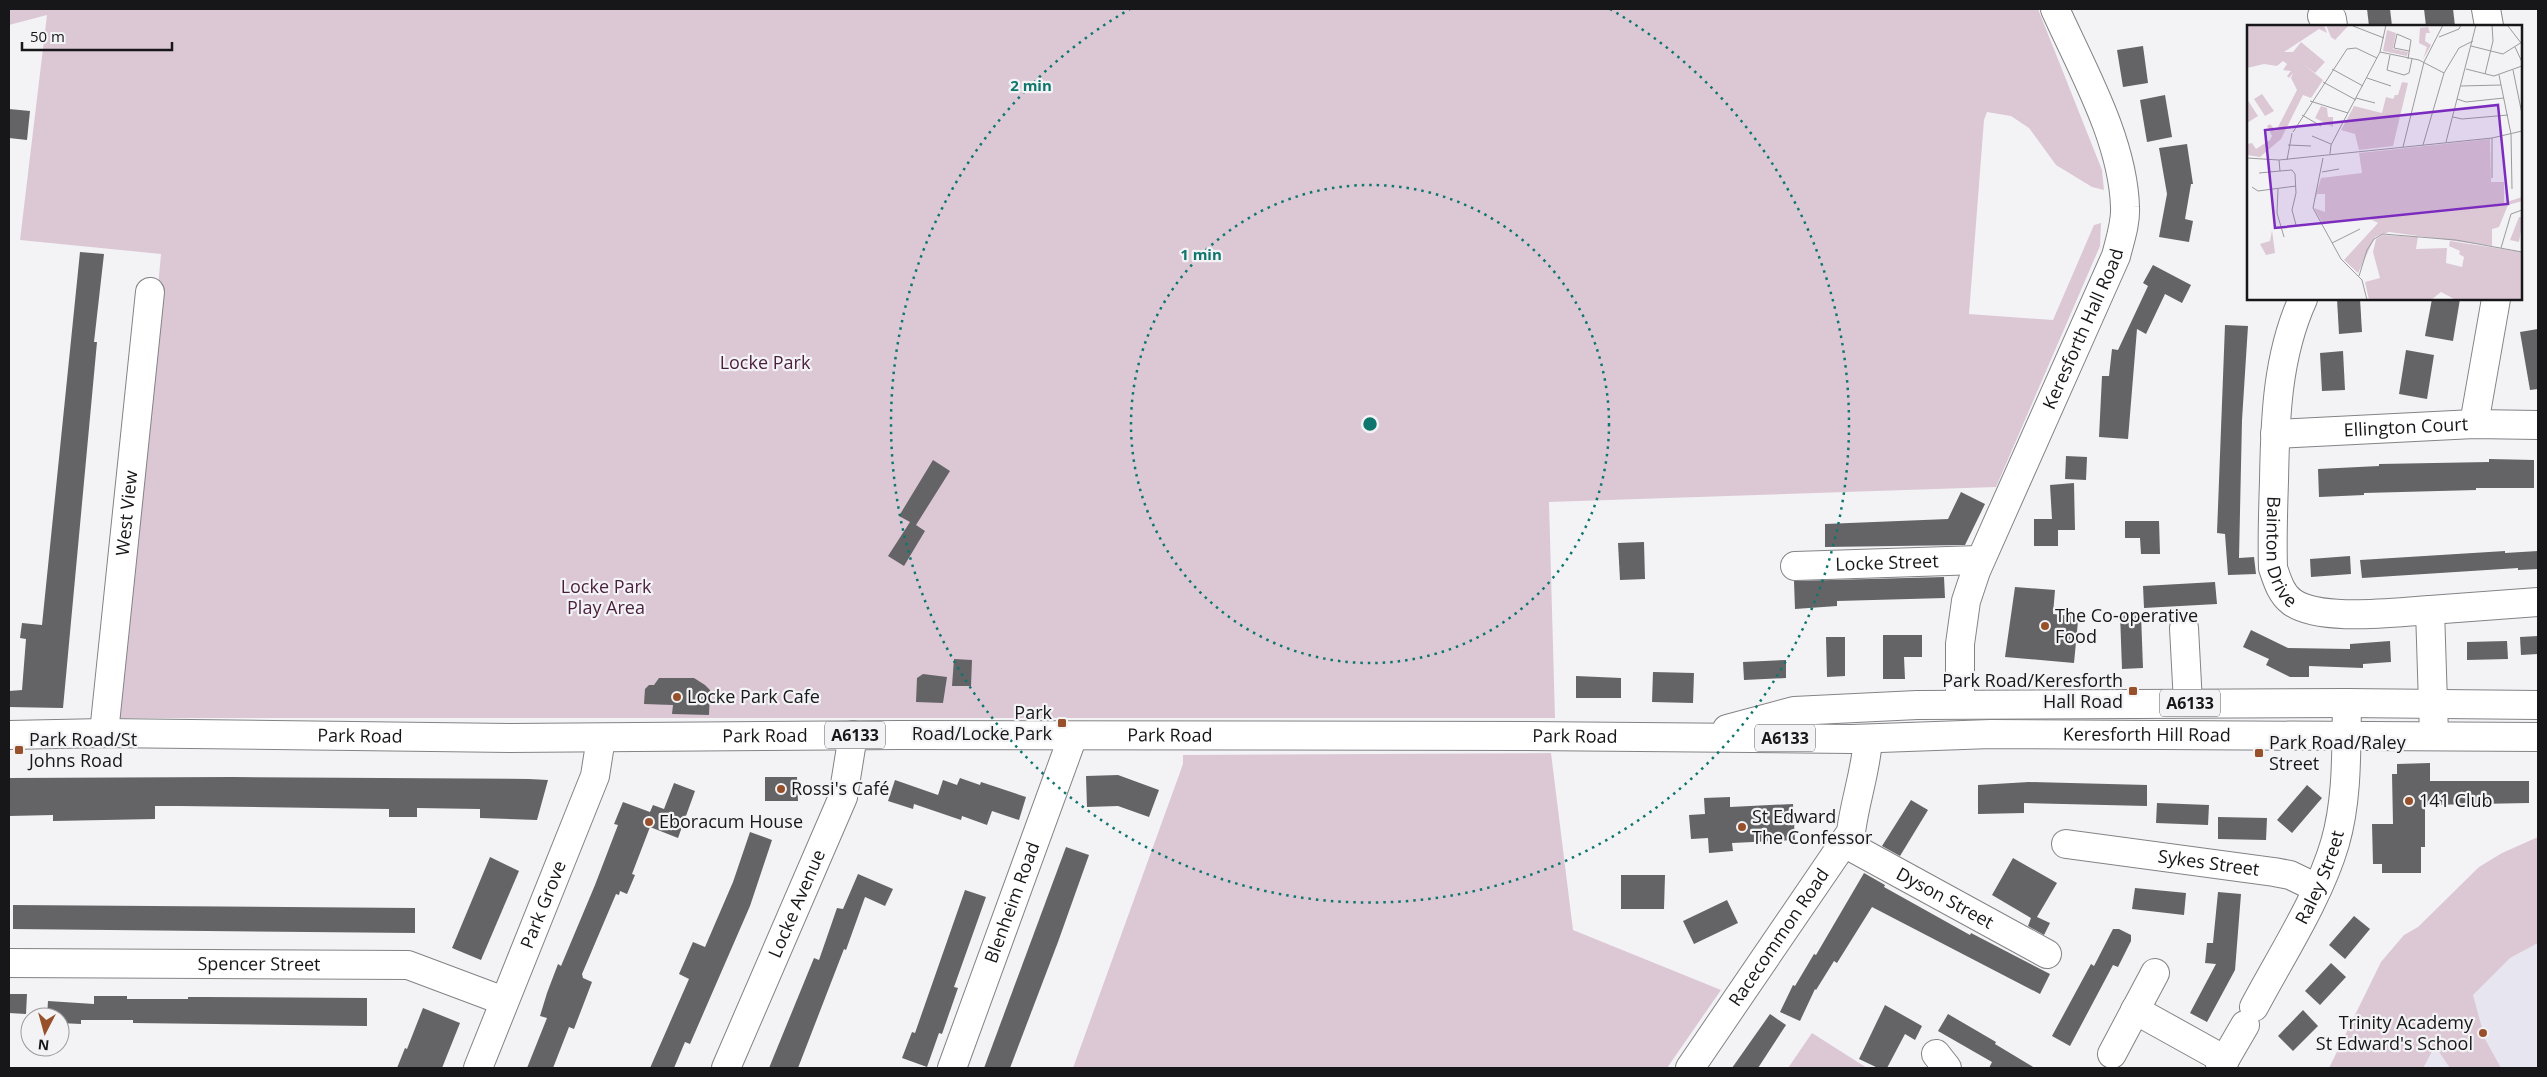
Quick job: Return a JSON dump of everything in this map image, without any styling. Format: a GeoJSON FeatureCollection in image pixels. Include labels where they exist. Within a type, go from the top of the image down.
{"type":"FeatureCollection","features":[{"type":"Feature","properties":{"kind":"main road","name":"Keresforth Hall Road"},"geometry":{"type":"LineString","coordinates":[[1952,735],[1953,704],[1948,677],[1960,644],[1966,601],[1980,560],[2116,256],[2125,208],[2121,176],[2110,133],[2055,9]]}},
{"type":"Feature","properties":{"kind":"main road"},"geometry":{"type":"LineString","coordinates":[[2486,9],[2489,25]]}},
{"type":"Feature","properties":{"kind":"main road","name":"West View"},"geometry":{"type":"LineString","coordinates":[[104,733],[150,292]]}},
{"type":"Feature","properties":{"kind":"main road","name":"Bainton Drive"},"geometry":{"type":"LineString","coordinates":[[2303,300],[2293,320],[2282,361],[2275,434],[2273,568],[2278,586],[2290,601],[2306,610],[2324,614],[2430,610],[2538,602]]}},
{"type":"Feature","properties":{"kind":"main road"},"geometry":{"type":"LineString","coordinates":[[2474,424],[2496,300]]}},
{"type":"Feature","properties":{"kind":"main road","name":"Ellington Court"},"geometry":{"type":"LineString","coordinates":[[2275,434],[2474,424],[2538,425]]}},
{"type":"Feature","properties":{"kind":"main road","name":"Locke Street"},"geometry":{"type":"LineString","coordinates":[[1795,566],[1980,560]]}},
{"type":"Feature","properties":{"kind":"main road"},"geometry":{"type":"LineString","coordinates":[[2430,610],[2434,735]]}},
{"type":"Feature","properties":{"kind":"main road","name":"Keresforth Hill Road"},"geometry":{"type":"LineString","coordinates":[[2184,628],[2188,704]]}},
{"type":"Feature","properties":{"kind":"main road"},"geometry":{"type":"LineString","coordinates":[[2346,735],[2347,703]]}},
{"type":"Feature","properties":{"kind":"main road","name":"Keresforth Hill Road"},"geometry":{"type":"LineString","coordinates":[[1953,704],[2347,703],[2538,705]]}},
{"type":"Feature","properties":{"kind":"main road","name":"Park Road"},"geometry":{"type":"LineString","coordinates":[[1701,737],[1794,711],[1953,704]]}},
{"type":"Feature","properties":{"kind":"main road","name":"Racecommon Road"},"geometry":{"type":"LineString","coordinates":[[1690,1068],[1851,832],[1855,803],[1863,782],[1860,708]]}},
{"type":"Feature","properties":{"kind":"main road","name":"Park Road"},"geometry":{"type":"LineString","coordinates":[[9,735],[104,733],[601,738],[853,735],[1860,739],[1952,735]]}},
{"type":"Feature","properties":{"kind":"main road","name":"Locke Avenue"},"geometry":{"type":"LineString","coordinates":[[726,1068],[843,797],[853,735]]}},
{"type":"Feature","properties":{"kind":"main road","name":"Keresforth Hill Road"},"geometry":{"type":"LineString","coordinates":[[1952,735],[2434,735],[2538,737]]}},
{"type":"Feature","properties":{"kind":"main road","name":"Raley Street"},"geometry":{"type":"LineString","coordinates":[[2222,1064],[2317,888],[2335,843],[2341,818],[2346,735]]}},
{"type":"Feature","properties":{"kind":"main road","name":"Blenheim Road"},"geometry":{"type":"LineString","coordinates":[[952,1068],[1073,736]]}},
{"type":"Feature","properties":{"kind":"main road","name":"Park Grove"},"geometry":{"type":"LineString","coordinates":[[478,1068],[595,776],[601,738]]}},
{"type":"Feature","properties":{"kind":"main road","name":"Sykes Street"},"geometry":{"type":"LineString","coordinates":[[2066,844],[2100,839],[2290,875],[2317,888]]}},
{"type":"Feature","properties":{"kind":"main road","name":"Dyson Street"},"geometry":{"type":"LineString","coordinates":[[1844,843],[2047,954]]}},
{"type":"Feature","properties":{"kind":"main road","name":"Spencer Street"},"geometry":{"type":"LineString","coordinates":[[9,963],[408,965],[504,1001]]}},
{"type":"Feature","properties":{"kind":"main road"},"geometry":{"type":"LineString","coordinates":[[2112,1054],[2155,973]]}},
{"type":"Feature","properties":{"kind":"main road"},"geometry":{"type":"LineString","coordinates":[[2135,1010],[2222,1064]]}},
{"type":"Feature","properties":{"kind":"shaded area","name":"Trinity Academy St Edward's School"},"geometry":{"type":"Polygon","coordinates":[[[2538,943],[2538,1068],[2410,1068],[2446,998],[2538,943]]]}},
{"type":"Feature","properties":{"kind":"green space","name":"Locke Park"},"geometry":{"type":"Polygon","coordinates":[[[9,9],[2038,9],[2102,170],[2104,190],[2092,187],[2056,165],[2029,128],[2011,116],[1987,112],[1984,120],[1969,314],[2053,320],[2094,225],[2101,223],[2100,246],[1996,487],[1549,502],[1555,718],[118,718],[161,254],[20,240],[47,15],[9,25],[9,9]]]}},
{"type":"Feature","properties":{"kind":"green space"},"geometry":{"type":"Polygon","coordinates":[[[1551,753],[1573,930],[1721,990],[1667,1068],[1073,1068],[1183,764],[1183,755],[1551,753]]]}},
{"type":"Feature","properties":{"kind":"green space"},"geometry":{"type":"Polygon","coordinates":[[[2538,837],[2538,943],[2510,958],[2473,995],[2485,1039],[2501,1068],[2450,1068],[2435,1046],[2423,1068],[2329,1068],[2381,962],[2404,935],[2418,927],[2479,867],[2502,853],[2538,837]]]}},
{"type":"Feature","properties":{"kind":"green space"},"geometry":{"type":"Polygon","coordinates":[[[1812,1033],[1867,1068],[1788,1068],[1812,1033]]]}},
{"type":"Feature","properties":{"kind":"building"},"geometry":{"type":"Polygon","coordinates":[[[2367,9],[2390,9],[2392,25],[2369,25],[2367,9]]]}},
{"type":"Feature","properties":{"kind":"building"},"geometry":{"type":"Polygon","coordinates":[[[2424,9],[2453,9],[2455,25],[2426,25],[2424,9]]]}},
{"type":"Feature","properties":{"kind":"building"},"geometry":{"type":"Polygon","coordinates":[[[2143,46],[2148,83],[2123,87],[2117,50],[2143,46]]]}},
{"type":"Feature","properties":{"kind":"building"},"geometry":{"type":"Polygon","coordinates":[[[2165,95],[2172,137],[2147,142],[2140,100],[2165,95]]]}},
{"type":"Feature","properties":{"kind":"building"},"geometry":{"type":"Polygon","coordinates":[[[9,109],[30,111],[27,140],[9,138],[9,109]]]}},
{"type":"Feature","properties":{"kind":"building"},"geometry":{"type":"Polygon","coordinates":[[[2187,144],[2193,184],[2191,184],[2185,219],[2193,221],[2189,242],[2159,237],[2167,194],[2159,148],[2187,144]]]}},
{"type":"Feature","properties":{"kind":"building"},"geometry":{"type":"Polygon","coordinates":[[[80,252],[104,254],[94,342],[97,342],[63,708],[9,707],[9,691],[22,690],[26,639],[20,638],[22,623],[42,625],[80,252]]]}},
{"type":"Feature","properties":{"kind":"building"},"geometry":{"type":"Polygon","coordinates":[[[2153,265],[2191,285],[2182,303],[2165,294],[2146,334],[2137,329],[2128,439],[2099,437],[2102,376],[2109,376],[2112,349],[2118,350],[2148,286],[2143,283],[2153,265]]]}},
{"type":"Feature","properties":{"kind":"building"},"geometry":{"type":"Polygon","coordinates":[[[2337,300],[2360,300],[2362,332],[2339,334],[2337,300]]]}},
{"type":"Feature","properties":{"kind":"building"},"geometry":{"type":"Polygon","coordinates":[[[2432,300],[2460,300],[2453,341],[2425,336],[2432,300]]]}},
{"type":"Feature","properties":{"kind":"building"},"geometry":{"type":"Polygon","coordinates":[[[2225,325],[2248,326],[2242,420],[2239,558],[2254,557],[2256,574],[2228,575],[2225,534],[2217,533],[2225,325]]]}},
{"type":"Feature","properties":{"kind":"building"},"geometry":{"type":"Polygon","coordinates":[[[2538,329],[2538,389],[2530,390],[2520,332],[2538,329]]]}},
{"type":"Feature","properties":{"kind":"building"},"geometry":{"type":"Polygon","coordinates":[[[2406,350],[2434,355],[2427,399],[2399,394],[2406,350]]]}},
{"type":"Feature","properties":{"kind":"building"},"geometry":{"type":"Polygon","coordinates":[[[2343,351],[2345,390],[2322,391],[2320,353],[2343,351]]]}},
{"type":"Feature","properties":{"kind":"building"},"geometry":{"type":"Polygon","coordinates":[[[2066,456],[2087,457],[2086,480],[2065,479],[2066,456]]]}},
{"type":"Feature","properties":{"kind":"building"},"geometry":{"type":"Polygon","coordinates":[[[2489,459],[2534,460],[2534,488],[2476,488],[2476,490],[2364,493],[2364,495],[2319,497],[2318,469],[2379,466],[2379,464],[2489,462],[2489,459]]]}},
{"type":"Feature","properties":{"kind":"building"},"geometry":{"type":"Polygon","coordinates":[[[933,460],[950,471],[916,525],[925,531],[904,566],[888,556],[910,522],[899,516],[933,460]]]}},
{"type":"Feature","properties":{"kind":"building"},"geometry":{"type":"Polygon","coordinates":[[[2074,483],[2075,530],[2058,530],[2058,546],[2034,546],[2034,519],[2052,519],[2050,485],[2074,483]]]}},
{"type":"Feature","properties":{"kind":"building"},"geometry":{"type":"Polygon","coordinates":[[[1961,492],[1985,504],[1965,545],[1825,547],[1825,524],[1948,519],[1961,492]]]}},
{"type":"Feature","properties":{"kind":"building"},"geometry":{"type":"Polygon","coordinates":[[[2125,521],[2159,521],[2160,554],[2141,554],[2140,538],[2125,538],[2125,521]]]}},
{"type":"Feature","properties":{"kind":"building"},"geometry":{"type":"Polygon","coordinates":[[[1644,542],[1645,579],[1620,580],[1618,543],[1644,542]]]}},
{"type":"Feature","properties":{"kind":"building"},"geometry":{"type":"Polygon","coordinates":[[[2505,551],[2505,553],[2538,551],[2538,569],[2518,570],[2518,568],[2362,578],[2360,560],[2505,551]]]}},
{"type":"Feature","properties":{"kind":"building"},"geometry":{"type":"Polygon","coordinates":[[[2350,556],[2351,574],[2311,577],[2310,559],[2350,556]]]}},
{"type":"Feature","properties":{"kind":"building"},"geometry":{"type":"Polygon","coordinates":[[[1944,577],[1945,598],[1837,601],[1837,606],[1795,609],[1794,581],[1944,577]]]}},
{"type":"Feature","properties":{"kind":"building"},"geometry":{"type":"Polygon","coordinates":[[[2215,582],[2217,604],[2144,608],[2143,586],[2215,582]]]}},
{"type":"Feature","properties":{"kind":"building","name":"The Co-operative Food"},"geometry":{"type":"Polygon","coordinates":[[[2015,587],[2055,590],[2053,614],[2072,616],[2071,620],[2078,621],[2074,663],[2005,657],[2015,587]]]}},
{"type":"Feature","properties":{"kind":"building"},"geometry":{"type":"Polygon","coordinates":[[[2120,614],[2141,614],[2143,668],[2122,669],[2120,614]]]}},
{"type":"Feature","properties":{"kind":"building"},"geometry":{"type":"Polygon","coordinates":[[[2251,630],[2288,648],[2350,649],[2350,644],[2390,641],[2391,662],[2363,664],[2363,668],[2309,666],[2309,677],[2290,677],[2266,665],[2269,659],[2243,647],[2251,630]]]}},
{"type":"Feature","properties":{"kind":"building"},"geometry":{"type":"Polygon","coordinates":[[[1883,635],[1922,635],[1922,657],[1904,657],[1905,679],[1883,679],[1883,635]]]}},
{"type":"Feature","properties":{"kind":"building"},"geometry":{"type":"Polygon","coordinates":[[[2538,636],[2538,654],[2521,655],[2520,637],[2538,636]]]}},
{"type":"Feature","properties":{"kind":"building"},"geometry":{"type":"Polygon","coordinates":[[[1826,637],[1845,637],[1845,676],[1827,677],[1826,637]]]}},
{"type":"Feature","properties":{"kind":"building"},"geometry":{"type":"Polygon","coordinates":[[[2507,641],[2508,659],[2467,660],[2467,642],[2507,641]]]}},
{"type":"Feature","properties":{"kind":"building"},"geometry":{"type":"Polygon","coordinates":[[[954,659],[972,660],[971,686],[952,686],[954,659]]]}},
{"type":"Feature","properties":{"kind":"building"},"geometry":{"type":"Polygon","coordinates":[[[1786,660],[1786,678],[1744,680],[1743,662],[1786,660]]]}},
{"type":"Feature","properties":{"kind":"building"},"geometry":{"type":"Polygon","coordinates":[[[1653,672],[1694,673],[1693,703],[1652,702],[1653,672]]]}},
{"type":"Feature","properties":{"kind":"building"},"geometry":{"type":"Polygon","coordinates":[[[923,674],[947,677],[943,703],[916,702],[917,678],[923,674]]]}},
{"type":"Feature","properties":{"kind":"building"},"geometry":{"type":"Polygon","coordinates":[[[1576,676],[1621,678],[1621,698],[1576,698],[1576,676]]]}},
{"type":"Feature","properties":{"kind":"building","name":"Locke Park Cafe"},"geometry":{"type":"Polygon","coordinates":[[[659,678],[694,678],[705,685],[710,690],[709,715],[672,714],[673,705],[644,704],[645,689],[649,685],[654,685],[659,678]]]}},
{"type":"Feature","properties":{"kind":"building","name":"141 Club"},"geometry":{"type":"Polygon","coordinates":[[[2430,763],[2430,781],[2529,781],[2529,803],[2425,805],[2425,847],[2421,847],[2421,873],[2382,873],[2382,864],[2373,864],[2372,824],[2393,824],[2392,774],[2397,774],[2397,764],[2430,763]]]}},
{"type":"Feature","properties":{"kind":"building"},"geometry":{"type":"Polygon","coordinates":[[[1118,775],[1159,790],[1149,817],[1118,806],[1087,807],[1086,776],[1118,775]]]}},
{"type":"Feature","properties":{"kind":"building"},"geometry":{"type":"Polygon","coordinates":[[[233,777],[548,780],[537,820],[480,818],[480,809],[417,808],[417,817],[389,817],[389,809],[179,806],[155,806],[155,819],[53,821],[53,815],[9,816],[9,778],[233,777]]]}},
{"type":"Feature","properties":{"kind":"building","name":"Rossi's Café"},"geometry":{"type":"Polygon","coordinates":[[[765,777],[797,777],[798,801],[765,801],[765,777]]]}},
{"type":"Feature","properties":{"kind":"building"},"geometry":{"type":"Polygon","coordinates":[[[960,778],[980,785],[981,782],[1026,797],[1019,820],[992,811],[987,825],[962,816],[961,820],[914,804],[913,809],[888,801],[895,780],[938,795],[943,780],[957,785],[960,778]]]}},
{"type":"Feature","properties":{"kind":"building"},"geometry":{"type":"Polygon","coordinates":[[[2029,782],[2147,785],[2147,806],[2024,803],[2024,813],[1978,814],[1978,785],[2029,782]]]}},
{"type":"Feature","properties":{"kind":"building"},"geometry":{"type":"Polygon","coordinates":[[[674,783],[695,791],[678,838],[650,827],[632,874],[635,875],[627,894],[620,891],[619,895],[616,894],[582,974],[583,978],[592,982],[574,1029],[569,1027],[553,1068],[527,1068],[547,1018],[540,1016],[547,993],[558,964],[561,966],[595,885],[618,825],[614,824],[623,802],[650,812],[653,805],[664,809],[674,783]]]}},
{"type":"Feature","properties":{"kind":"building"},"geometry":{"type":"Polygon","coordinates":[[[2307,785],[2322,798],[2292,833],[2277,820],[2307,785]]]}},
{"type":"Feature","properties":{"kind":"building","name":"St Edward The Confessor"},"geometry":{"type":"Polygon","coordinates":[[[1730,797],[1730,807],[1793,804],[1795,840],[1732,843],[1733,851],[1709,853],[1708,838],[1691,839],[1689,815],[1705,814],[1704,798],[1730,797]]]}},
{"type":"Feature","properties":{"kind":"building"},"geometry":{"type":"Polygon","coordinates":[[[1911,800],[1928,810],[1900,856],[1882,846],[1911,800]]]}},
{"type":"Feature","properties":{"kind":"building"},"geometry":{"type":"Polygon","coordinates":[[[2157,803],[2209,805],[2208,825],[2156,823],[2157,803]]]}},
{"type":"Feature","properties":{"kind":"building"},"geometry":{"type":"Polygon","coordinates":[[[2218,817],[2267,818],[2266,840],[2218,839],[2218,817]]]}},
{"type":"Feature","properties":{"kind":"building"},"geometry":{"type":"Polygon","coordinates":[[[750,832],[772,840],[750,906],[690,1044],[685,1042],[674,1068],[650,1068],[689,979],[679,974],[693,942],[705,947],[733,882],[750,832]]]}},
{"type":"Feature","properties":{"kind":"building"},"geometry":{"type":"Polygon","coordinates":[[[1066,847],[1089,855],[1058,942],[1010,1068],[984,1068],[1066,847]]]}},
{"type":"Feature","properties":{"kind":"building"},"geometry":{"type":"Polygon","coordinates":[[[490,857],[519,871],[481,960],[452,948],[490,857]]]}},
{"type":"Feature","properties":{"kind":"building"},"geometry":{"type":"Polygon","coordinates":[[[2013,858],[2057,883],[2037,917],[2050,923],[2044,935],[2028,926],[2031,918],[1992,895],[2013,858]]]}},
{"type":"Feature","properties":{"kind":"building"},"geometry":{"type":"Polygon","coordinates":[[[1864,873],[1885,885],[1884,887],[1970,935],[1971,933],[2050,974],[2040,994],[1872,907],[1837,963],[1834,961],[1815,989],[1800,1021],[1780,1012],[1793,985],[1795,986],[1814,954],[1816,955],[1864,873]]]}},
{"type":"Feature","properties":{"kind":"building"},"geometry":{"type":"Polygon","coordinates":[[[858,874],[893,889],[885,906],[865,897],[846,950],[844,949],[798,1068],[769,1068],[814,958],[819,960],[837,908],[843,909],[858,874]]]}},
{"type":"Feature","properties":{"kind":"building"},"geometry":{"type":"Polygon","coordinates":[[[1621,875],[1665,875],[1664,909],[1621,909],[1621,875]]]}},
{"type":"Feature","properties":{"kind":"building"},"geometry":{"type":"Polygon","coordinates":[[[2135,888],[2186,893],[2184,915],[2132,909],[2135,888]]]}},
{"type":"Feature","properties":{"kind":"building"},"geometry":{"type":"Polygon","coordinates":[[[965,890],[986,897],[954,987],[958,988],[942,1034],[939,1033],[927,1067],[902,1058],[912,1032],[915,1033],[965,890]]]}},
{"type":"Feature","properties":{"kind":"building"},"geometry":{"type":"Polygon","coordinates":[[[2218,892],[2241,894],[2235,970],[2207,1022],[2190,1013],[2216,964],[2205,963],[2207,943],[2213,943],[2218,892]]]}},
{"type":"Feature","properties":{"kind":"building"},"geometry":{"type":"Polygon","coordinates":[[[1727,900],[1738,923],[1694,944],[1683,921],[1727,900]]]}},
{"type":"Feature","properties":{"kind":"building"},"geometry":{"type":"Polygon","coordinates":[[[13,905],[415,908],[415,933],[13,929],[13,905]]]}},
{"type":"Feature","properties":{"kind":"building"},"geometry":{"type":"Polygon","coordinates":[[[2354,916],[2370,929],[2345,959],[2329,945],[2354,916]]]}},
{"type":"Feature","properties":{"kind":"building"},"geometry":{"type":"Polygon","coordinates":[[[2113,929],[2119,929],[2131,935],[2131,941],[2118,967],[2113,965],[2070,1046],[2052,1036],[2091,964],[2094,966],[2113,929]]]}},
{"type":"Feature","properties":{"kind":"building"},"geometry":{"type":"Polygon","coordinates":[[[2331,963],[2346,977],[2320,1005],[2305,991],[2331,963]]]}},
{"type":"Feature","properties":{"kind":"building"},"geometry":{"type":"Polygon","coordinates":[[[9,994],[27,994],[26,1007],[20,1007],[20,1014],[9,1013],[9,994]]]}},
{"type":"Feature","properties":{"kind":"building"},"geometry":{"type":"Polygon","coordinates":[[[94,996],[127,996],[127,999],[188,999],[188,997],[367,998],[367,1026],[133,1023],[133,1020],[81,1020],[81,1024],[70,1023],[70,1007],[48,1007],[48,1001],[94,1004],[94,996]]]}},
{"type":"Feature","properties":{"kind":"building"},"geometry":{"type":"Polygon","coordinates":[[[1885,1005],[1922,1026],[1915,1040],[1905,1034],[1887,1068],[1878,1068],[1859,1059],[1885,1005]]]}},
{"type":"Feature","properties":{"kind":"building"},"geometry":{"type":"Polygon","coordinates":[[[423,1008],[460,1023],[442,1068],[397,1068],[405,1048],[407,1049],[423,1008]]]}},
{"type":"Feature","properties":{"kind":"building"},"geometry":{"type":"Polygon","coordinates":[[[2303,1010],[2318,1026],[2293,1051],[2278,1036],[2303,1010]]]}},
{"type":"Feature","properties":{"kind":"building"},"geometry":{"type":"Polygon","coordinates":[[[1770,1014],[1786,1025],[1758,1068],[1732,1068],[1770,1014]]]}},
{"type":"Feature","properties":{"kind":"building"},"geometry":{"type":"Polygon","coordinates":[[[1948,1014],[1996,1042],[1995,1044],[2035,1068],[1989,1068],[1992,1062],[1938,1031],[1948,1014]]]}},
{"type":"Feature","properties":{"kind":"place","name":"The Co-operative Food"},"geometry":{"type":"Point","coordinates":[2045,626]}},
{"type":"Feature","properties":{"kind":"place","name":"Park Road/Keresforth Hall Road"},"geometry":{"type":"Point","coordinates":[2133,691]}},
{"type":"Feature","properties":{"kind":"place","name":"Locke Park Cafe"},"geometry":{"type":"Point","coordinates":[677,697]}},
{"type":"Feature","properties":{"kind":"place","name":"Park Road/Locke Park"},"geometry":{"type":"Point","coordinates":[1062,723]}},
{"type":"Feature","properties":{"kind":"place","name":"Park Road/St Johns Road"},"geometry":{"type":"Point","coordinates":[19,750]}},
{"type":"Feature","properties":{"kind":"place","name":"Park Road/Raley Street"},"geometry":{"type":"Point","coordinates":[2259,753]}},
{"type":"Feature","properties":{"kind":"place","name":"Rossi's Café"},"geometry":{"type":"Point","coordinates":[781,789]}},
{"type":"Feature","properties":{"kind":"place","name":"141 Club"},"geometry":{"type":"Point","coordinates":[2409,801]}},
{"type":"Feature","properties":{"kind":"place","name":"Eboracum House"},"geometry":{"type":"Point","coordinates":[649,822]}},
{"type":"Feature","properties":{"kind":"place","name":"St Edward The Confessor"},"geometry":{"type":"Point","coordinates":[1742,827]}},
{"type":"Feature","properties":{"kind":"place","name":"Trinity Academy St Edward's School"},"geometry":{"type":"Point","coordinates":[2483,1033]}},
{"type":"Feature","properties":{"kind":"park label","name":"Locke Park Play Area"},"geometry":{"type":"Point","coordinates":[606,597]}}]}
